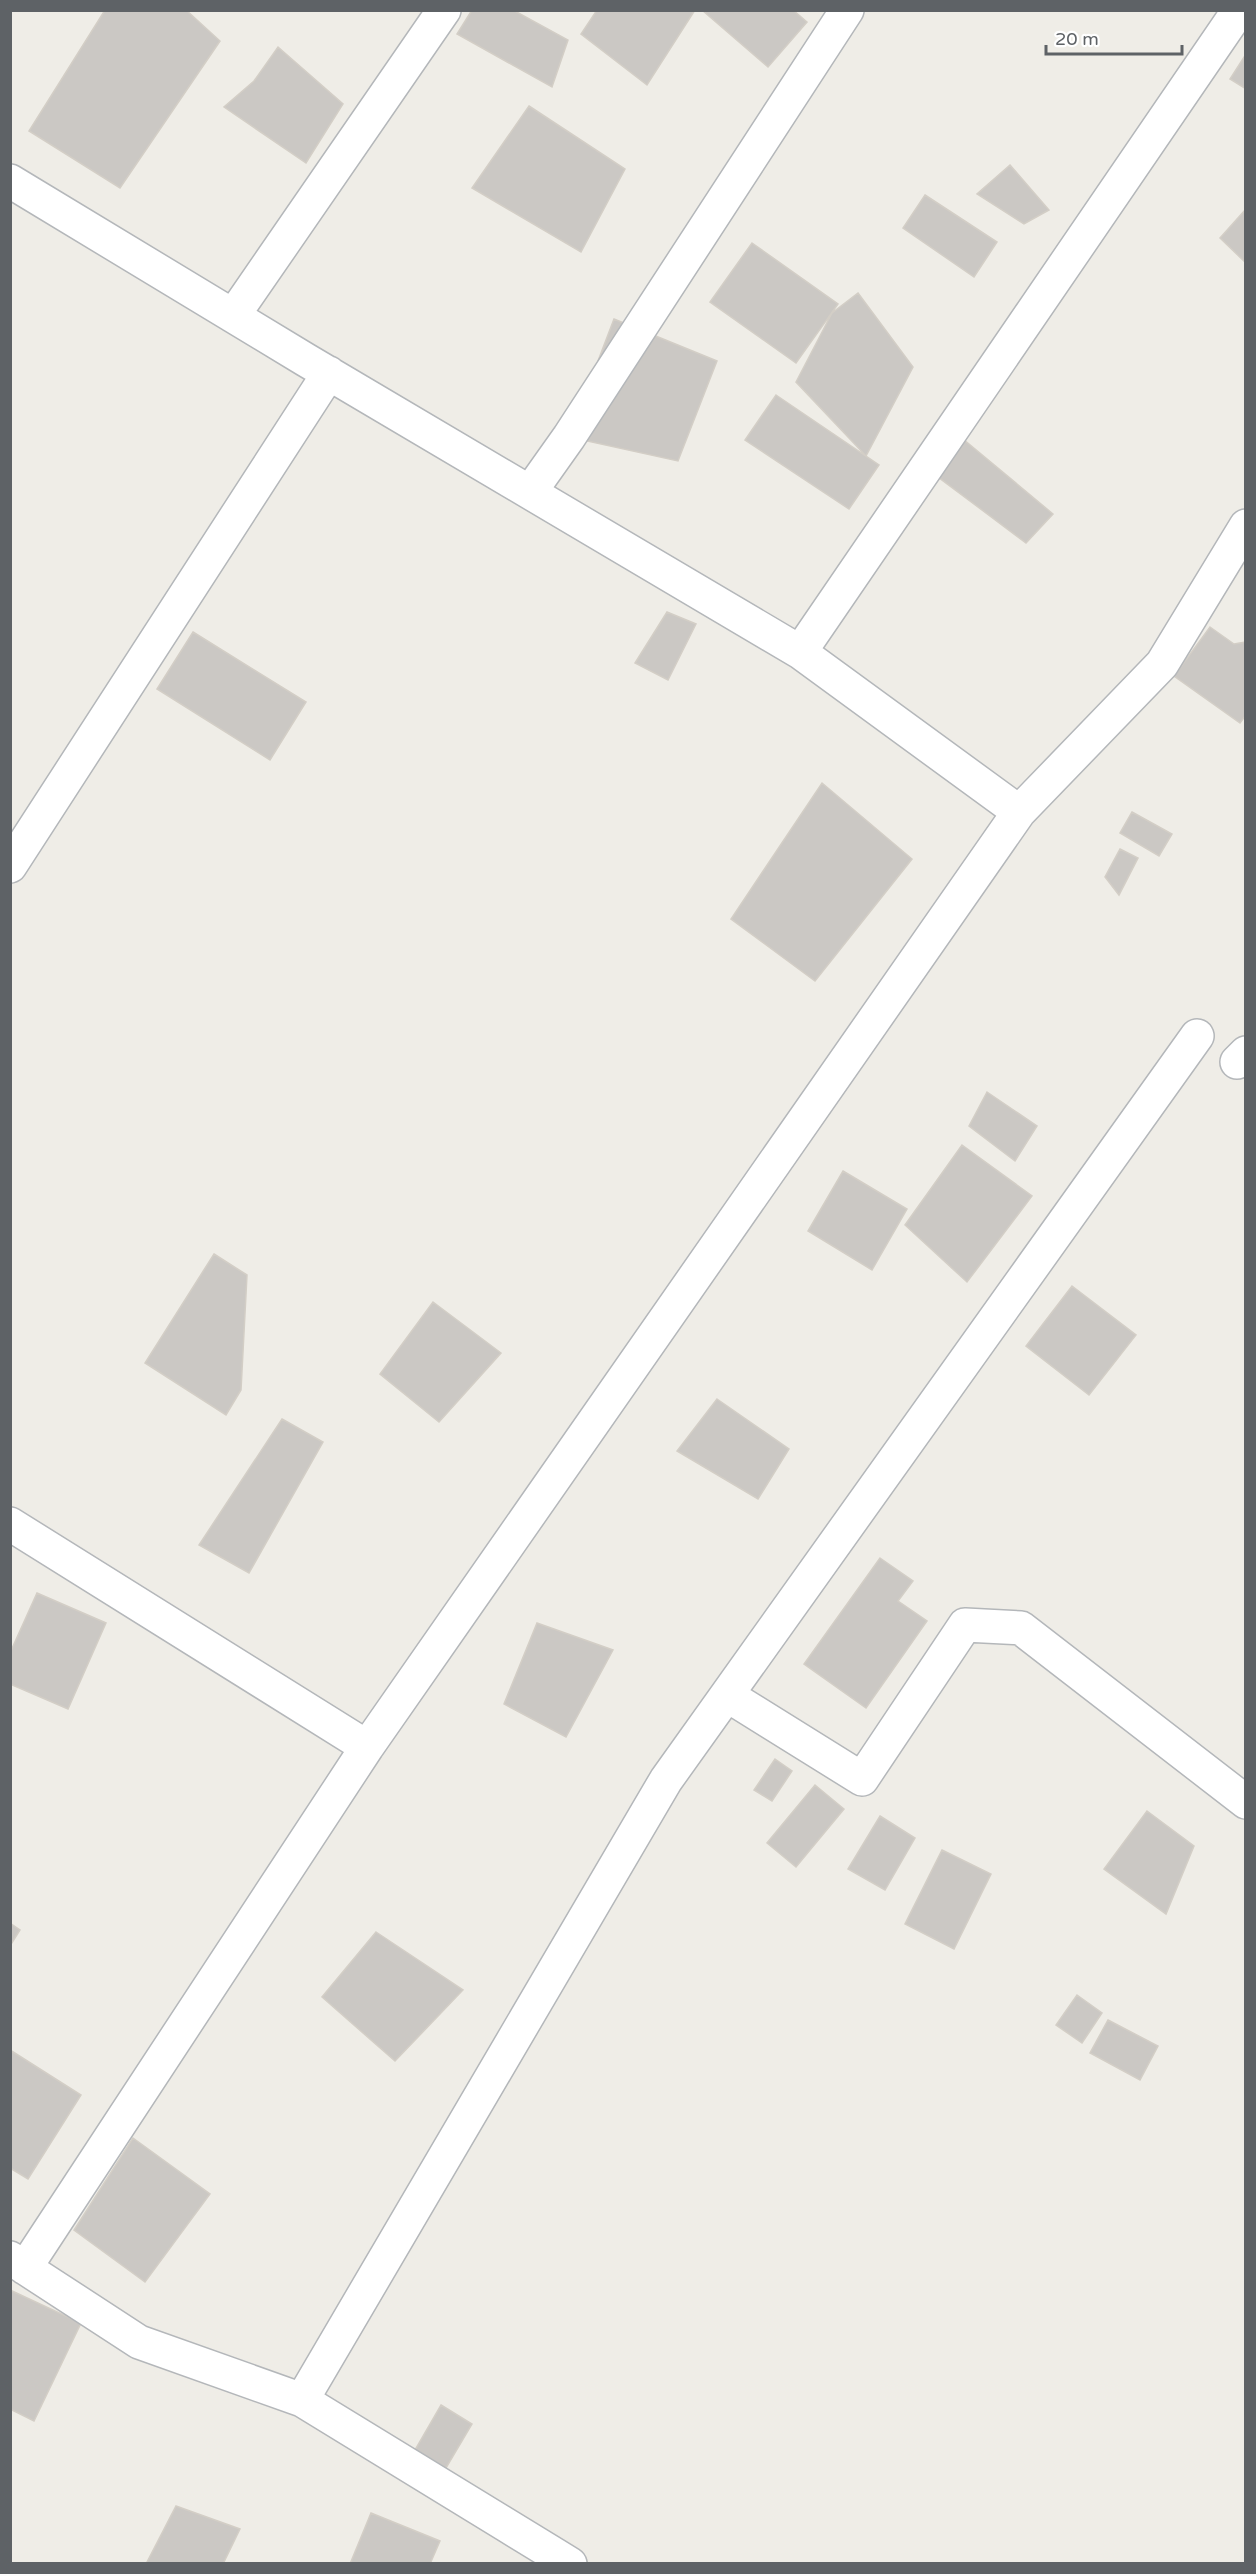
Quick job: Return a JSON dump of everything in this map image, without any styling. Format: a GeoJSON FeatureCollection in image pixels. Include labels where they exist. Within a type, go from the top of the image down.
{"type":"FeatureCollection","features":[{"type":"Feature","properties":{"kind":"street"},"geometry":{"type":"LineString","coordinates":[[233,316],[444,10]]}},
{"type":"Feature","properties":{"kind":"street"},"geometry":{"type":"LineString","coordinates":[[530,492],[569,437],[847,10]]}},
{"type":"Feature","properties":{"kind":"street"},"geometry":{"type":"LineString","coordinates":[[800,652],[1239,10]]}},
{"type":"Feature","properties":{"kind":"street"},"geometry":{"type":"LineString","coordinates":[[10,181],[329,374],[800,652],[1019,812]]}},
{"type":"Feature","properties":{"kind":"street"},"geometry":{"type":"LineString","coordinates":[[10,866],[329,374]]}},
{"type":"Feature","properties":{"kind":"street"},"geometry":{"type":"LineString","coordinates":[[570,2564],[302,2400],[139,2342],[18,2263],[367,1747],[1019,812],[1162,664],[1245,526]]}},
{"type":"Feature","properties":{"kind":"street"},"geometry":{"type":"LineString","coordinates":[[302,2400],[666,1780],[1197,1036]]}},
{"type":"Feature","properties":{"kind":"street"},"geometry":{"type":"LineString","coordinates":[[10,1524],[367,1747]]}},
{"type":"Feature","properties":{"kind":"street"},"geometry":{"type":"LineString","coordinates":[[727,1695],[862,1779],[965,1625],[1021,1628],[1245,1803]]}},
{"type":"Feature","properties":{"kind":"building"},"geometry":{"type":"Polygon","coordinates":[[[105,10],[186,10],[220,41],[120,188],[29,131],[105,10]]]}},
{"type":"Feature","properties":{"kind":"building"},"geometry":{"type":"Polygon","coordinates":[[[472,10],[513,10],[568,40],[552,87],[457,34],[472,10]]]}},
{"type":"Feature","properties":{"kind":"building"},"geometry":{"type":"Polygon","coordinates":[[[597,10],[695,10],[647,85],[581,34],[597,10]]]}},
{"type":"Feature","properties":{"kind":"building"},"geometry":{"type":"Polygon","coordinates":[[[702,10],[793,10],[807,22],[768,67],[702,10]]]}},
{"type":"Feature","properties":{"kind":"building"},"geometry":{"type":"Polygon","coordinates":[[[278,47],[343,104],[306,163],[224,107],[254,81],[278,47]]]}},
{"type":"Feature","properties":{"kind":"building"},"geometry":{"type":"Polygon","coordinates":[[[1246,54],[1246,89],[1230,79],[1246,54]]]}},
{"type":"Feature","properties":{"kind":"building"},"geometry":{"type":"Polygon","coordinates":[[[529,106],[625,169],[581,252],[472,188],[529,106]]]}},
{"type":"Feature","properties":{"kind":"building"},"geometry":{"type":"Polygon","coordinates":[[[1010,165],[1049,210],[1024,224],[977,194],[1010,165]]]}},
{"type":"Feature","properties":{"kind":"building"},"geometry":{"type":"Polygon","coordinates":[[[925,195],[997,242],[974,277],[903,228],[925,195]]]}},
{"type":"Feature","properties":{"kind":"building"},"geometry":{"type":"Polygon","coordinates":[[[1246,209],[1246,263],[1220,238],[1246,209]]]}},
{"type":"Feature","properties":{"kind":"building"},"geometry":{"type":"Polygon","coordinates":[[[752,243],[838,304],[796,363],[710,302],[752,243]]]}},
{"type":"Feature","properties":{"kind":"building"},"geometry":{"type":"Polygon","coordinates":[[[858,293],[913,367],[866,456],[796,382],[832,313],[858,293]]]}},
{"type":"Feature","properties":{"kind":"building"},"geometry":{"type":"Polygon","coordinates":[[[614,319],[717,361],[678,461],[569,437],[614,319]]]}},
{"type":"Feature","properties":{"kind":"building"},"geometry":{"type":"Polygon","coordinates":[[[776,395],[879,465],[849,509],[745,440],[776,395]]]}},
{"type":"Feature","properties":{"kind":"building"},"geometry":{"type":"Polygon","coordinates":[[[963,439],[1053,514],[1026,543],[934,474],[963,439]]]}},
{"type":"Feature","properties":{"kind":"building"},"geometry":{"type":"Polygon","coordinates":[[[667,612],[696,624],[668,680],[635,663],[667,612]]]}},
{"type":"Feature","properties":{"kind":"building"},"geometry":{"type":"Polygon","coordinates":[[[1210,627],[1234,644],[1246,642],[1246,715],[1240,723],[1174,676],[1210,627]]]}},
{"type":"Feature","properties":{"kind":"building"},"geometry":{"type":"Polygon","coordinates":[[[193,632],[306,702],[270,760],[157,689],[193,632]]]}},
{"type":"Feature","properties":{"kind":"building"},"geometry":{"type":"Polygon","coordinates":[[[822,783],[912,859],[815,981],[731,919],[822,783]]]}},
{"type":"Feature","properties":{"kind":"building"},"geometry":{"type":"Polygon","coordinates":[[[1132,812],[1172,834],[1159,856],[1120,833],[1132,812]]]}},
{"type":"Feature","properties":{"kind":"building"},"geometry":{"type":"Polygon","coordinates":[[[1120,849],[1138,858],[1119,895],[1105,877],[1120,849]]]}},
{"type":"Feature","properties":{"kind":"building"},"geometry":{"type":"Polygon","coordinates":[[[987,1092],[1037,1126],[1015,1161],[969,1126],[987,1092]]]}},
{"type":"Feature","properties":{"kind":"building"},"geometry":{"type":"Polygon","coordinates":[[[962,1145],[1032,1196],[967,1282],[905,1225],[962,1145]]]}},
{"type":"Feature","properties":{"kind":"building"},"geometry":{"type":"Polygon","coordinates":[[[843,1171],[907,1209],[872,1270],[808,1231],[843,1171]]]}},
{"type":"Feature","properties":{"kind":"building"},"geometry":{"type":"Polygon","coordinates":[[[214,1254],[247,1275],[241,1390],[226,1415],[145,1363],[214,1254]]]}},
{"type":"Feature","properties":{"kind":"building"},"geometry":{"type":"Polygon","coordinates":[[[1072,1286],[1136,1335],[1089,1395],[1026,1346],[1072,1286]]]}},
{"type":"Feature","properties":{"kind":"building"},"geometry":{"type":"Polygon","coordinates":[[[433,1302],[501,1353],[439,1422],[380,1374],[433,1302]]]}},
{"type":"Feature","properties":{"kind":"building"},"geometry":{"type":"Polygon","coordinates":[[[717,1399],[789,1449],[758,1499],[677,1451],[717,1399]]]}},
{"type":"Feature","properties":{"kind":"building"},"geometry":{"type":"Polygon","coordinates":[[[282,1419],[323,1442],[249,1573],[199,1545],[282,1419]]]}},
{"type":"Feature","properties":{"kind":"building"},"geometry":{"type":"Polygon","coordinates":[[[880,1558],[913,1581],[898,1601],[927,1621],[866,1708],[804,1664],[880,1558]]]}},
{"type":"Feature","properties":{"kind":"building"},"geometry":{"type":"Polygon","coordinates":[[[37,1593],[106,1623],[68,1709],[10,1684],[10,1653],[37,1593]]]}},
{"type":"Feature","properties":{"kind":"building"},"geometry":{"type":"Polygon","coordinates":[[[537,1623],[613,1650],[566,1737],[504,1704],[537,1623]]]}},
{"type":"Feature","properties":{"kind":"building"},"geometry":{"type":"Polygon","coordinates":[[[775,1759],[792,1771],[772,1801],[754,1790],[775,1759]]]}},
{"type":"Feature","properties":{"kind":"building"},"geometry":{"type":"Polygon","coordinates":[[[815,1785],[844,1809],[796,1867],[767,1843],[815,1785]]]}},
{"type":"Feature","properties":{"kind":"building"},"geometry":{"type":"Polygon","coordinates":[[[1147,1811],[1194,1846],[1166,1914],[1104,1869],[1147,1811]]]}},
{"type":"Feature","properties":{"kind":"building"},"geometry":{"type":"Polygon","coordinates":[[[880,1816],[915,1838],[885,1890],[848,1869],[880,1816]]]}},
{"type":"Feature","properties":{"kind":"building"},"geometry":{"type":"Polygon","coordinates":[[[942,1850],[991,1874],[954,1949],[905,1924],[942,1850]]]}},
{"type":"Feature","properties":{"kind":"building"},"geometry":{"type":"Polygon","coordinates":[[[10,1923],[20,1930],[10,1946],[10,1923]]]}},
{"type":"Feature","properties":{"kind":"building"},"geometry":{"type":"Polygon","coordinates":[[[376,1932],[463,1990],[395,2061],[322,1997],[376,1932]]]}},
{"type":"Feature","properties":{"kind":"building"},"geometry":{"type":"Polygon","coordinates":[[[1077,1995],[1102,2013],[1082,2043],[1056,2025],[1077,1995]]]}},
{"type":"Feature","properties":{"kind":"building"},"geometry":{"type":"Polygon","coordinates":[[[1108,2020],[1158,2046],[1140,2080],[1090,2053],[1108,2020]]]}},
{"type":"Feature","properties":{"kind":"building"},"geometry":{"type":"Polygon","coordinates":[[[10,2050],[81,2095],[28,2179],[10,2168],[10,2050]]]}},
{"type":"Feature","properties":{"kind":"building"},"geometry":{"type":"Polygon","coordinates":[[[133,2138],[210,2194],[145,2282],[74,2230],[133,2138]]]}},
{"type":"Feature","properties":{"kind":"building"},"geometry":{"type":"Polygon","coordinates":[[[10,2290],[81,2323],[34,2421],[10,2409],[10,2290]]]}},
{"type":"Feature","properties":{"kind":"building"},"geometry":{"type":"Polygon","coordinates":[[[441,2405],[472,2424],[446,2468],[415,2450],[441,2405]]]}},
{"type":"Feature","properties":{"kind":"building"},"geometry":{"type":"Polygon","coordinates":[[[176,2506],[240,2529],[223,2564],[146,2564],[176,2506]]]}},
{"type":"Feature","properties":{"kind":"building"},"geometry":{"type":"Polygon","coordinates":[[[371,2513],[440,2541],[430,2564],[350,2564],[371,2513]]]}}]}
